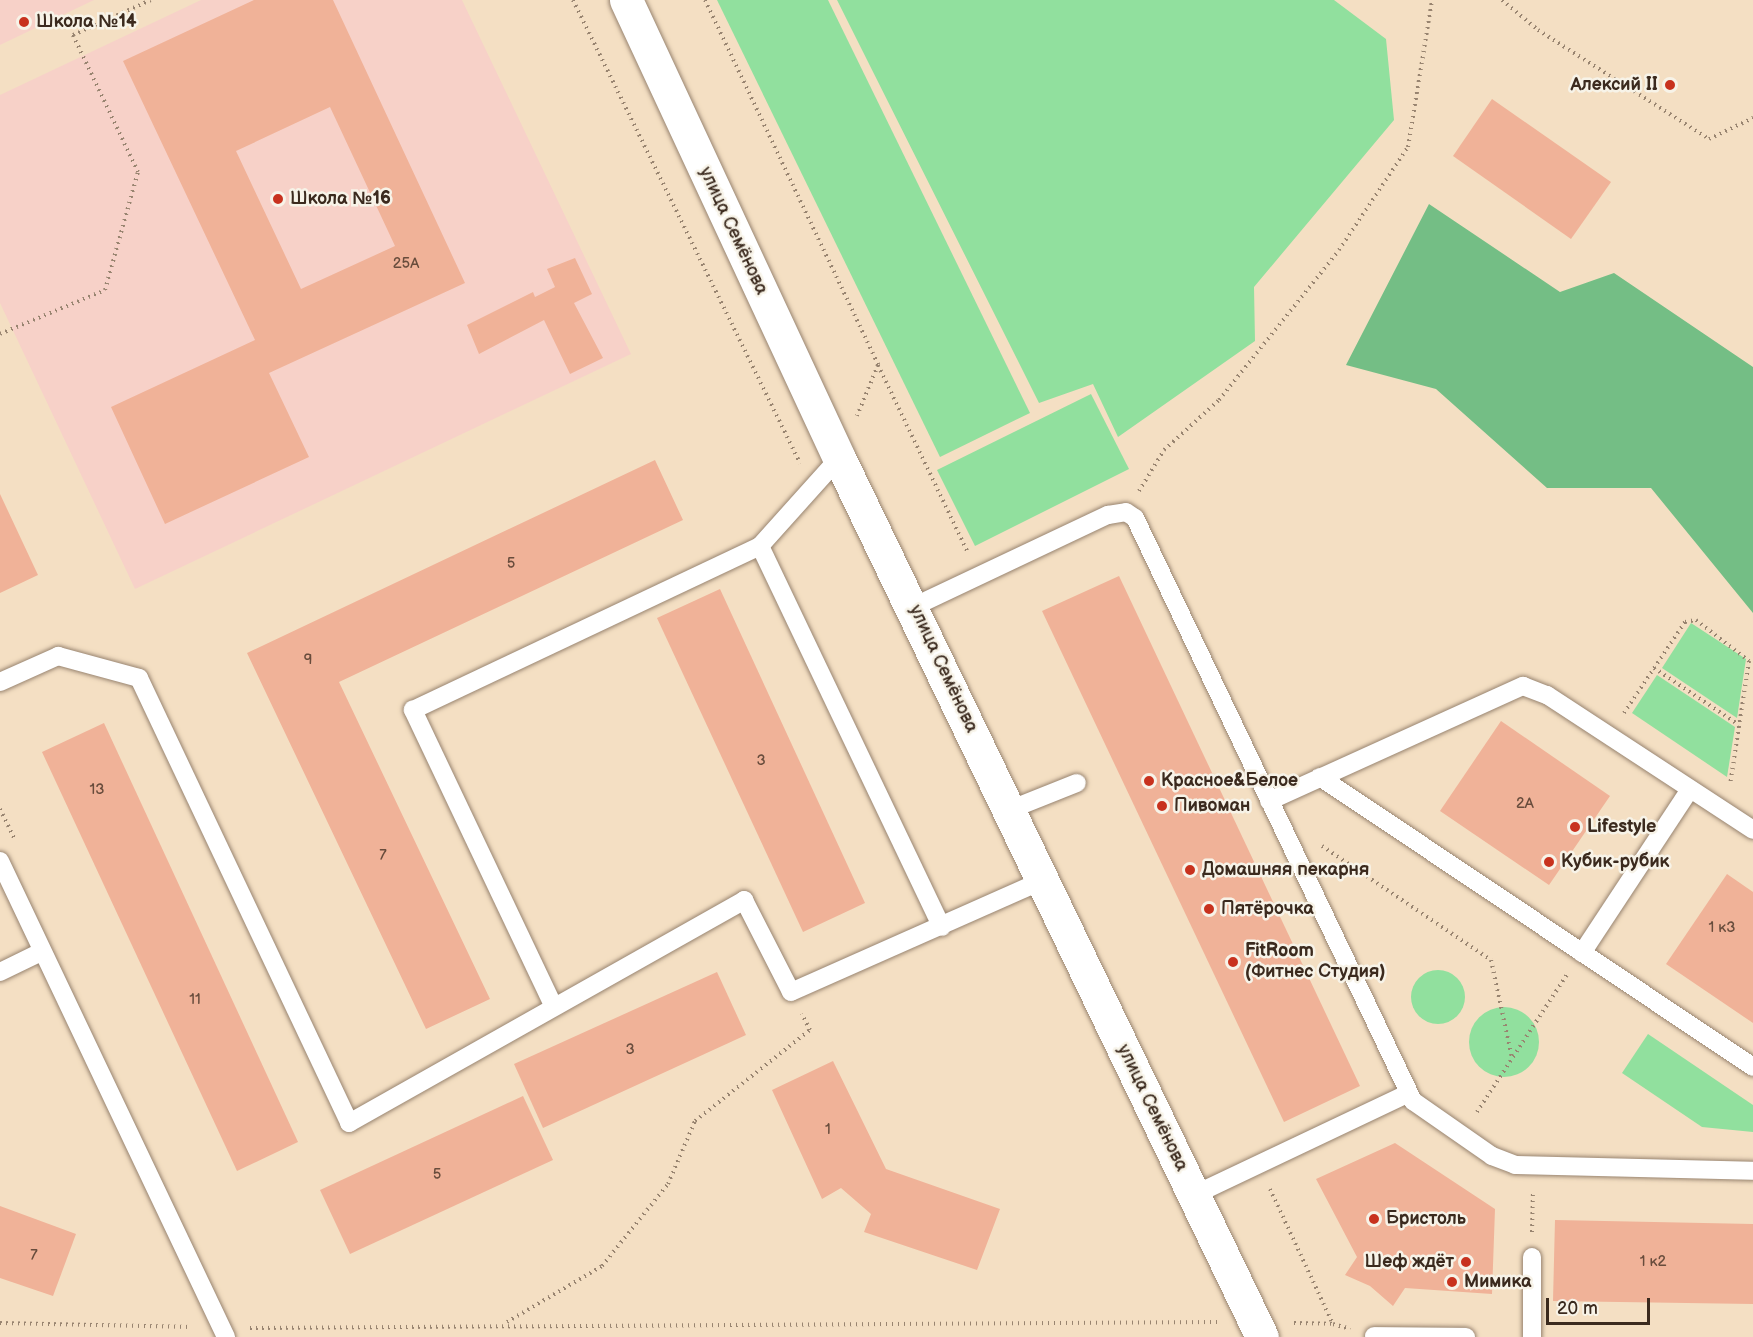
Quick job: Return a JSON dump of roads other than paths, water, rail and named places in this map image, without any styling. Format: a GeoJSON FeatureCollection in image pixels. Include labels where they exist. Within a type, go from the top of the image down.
{"type":"FeatureCollection","features":[{"type":"Feature","properties":{"kind":"street","name":"улица Семёнова"},"geometry":{"type":"LineString","coordinates":[[626,0],[839,458],[913,607],[1042,881],[1259,1330]]}},
{"type":"Feature","properties":{"kind":"lane"},"geometry":{"type":"LineString","coordinates":[[553,1005],[413,710],[760,546],[839,458]]}},
{"type":"Feature","properties":{"kind":"lane"},"geometry":{"type":"LineString","coordinates":[[913,607],[1108,515],[1126,512],[1135,518],[1407,1094],[1461,1136],[1503,1162],[1533,1167],[1753,1171]]}},
{"type":"Feature","properties":{"kind":"lane"},"geometry":{"type":"LineString","coordinates":[[760,546],[942,927]]}},
{"type":"Feature","properties":{"kind":"lane"},"geometry":{"type":"LineString","coordinates":[[0,682],[58,656],[139,678],[349,1123],[553,1005],[744,900],[791,992],[1042,881]]}},
{"type":"Feature","properties":{"kind":"lane"},"geometry":{"type":"LineString","coordinates":[[1271,807],[1320,777],[1513,687],[1535,688],[1753,830]]}},
{"type":"Feature","properties":{"kind":"lane"},"geometry":{"type":"LineString","coordinates":[[1320,777],[1753,1067]]}},
{"type":"Feature","properties":{"kind":"lane"},"geometry":{"type":"LineString","coordinates":[[1009,810],[1077,783]]}},
{"type":"Feature","properties":{"kind":"lane"},"geometry":{"type":"LineString","coordinates":[[1582,953],[1690,789]]}},
{"type":"Feature","properties":{"kind":"lane"},"geometry":{"type":"LineString","coordinates":[[0,861],[41,952],[223,1332]]}},
{"type":"Feature","properties":{"kind":"lane"},"geometry":{"type":"LineString","coordinates":[[0,972],[41,952]]}},
{"type":"Feature","properties":{"kind":"lane"},"geometry":{"type":"LineString","coordinates":[[1194,1195],[1407,1094]]}},
{"type":"Feature","properties":{"kind":"lane"},"geometry":{"type":"LineString","coordinates":[[1532,1257],[1532,1337]]}},
{"type":"Feature","properties":{"kind":"lane"},"geometry":{"type":"LineString","coordinates":[[1374,1336],[1466,1337]]}},
{"type":"Feature","properties":{"kind":"place","name":"Школа №14"},"geometry":{"type":"Point","coordinates":[24,22]}},
{"type":"Feature","properties":{"kind":"place","name":"Алексий II"},"geometry":{"type":"Point","coordinates":[1670,85]}},
{"type":"Feature","properties":{"kind":"place","name":"Школа №16"},"geometry":{"type":"Point","coordinates":[278,199]}},
{"type":"Feature","properties":{"kind":"place","name":"Красное&Белое"},"geometry":{"type":"Point","coordinates":[1149,781]}},
{"type":"Feature","properties":{"kind":"place","name":"Пивоман"},"geometry":{"type":"Point","coordinates":[1162,806]}},
{"type":"Feature","properties":{"kind":"place","name":"Lifestyle"},"geometry":{"type":"Point","coordinates":[1575,827]}},
{"type":"Feature","properties":{"kind":"place","name":"Кубик-рубик"},"geometry":{"type":"Point","coordinates":[1549,862]}},
{"type":"Feature","properties":{"kind":"place","name":"Домашняя пекарня"},"geometry":{"type":"Point","coordinates":[1190,870]}},
{"type":"Feature","properties":{"kind":"place","name":"Пятёрочка"},"geometry":{"type":"Point","coordinates":[1209,909]}},
{"type":"Feature","properties":{"kind":"place","name":"FitRoom (Фитнес Студия)"},"geometry":{"type":"Point","coordinates":[1233,962]}},
{"type":"Feature","properties":{"kind":"place","name":"Бристоль"},"geometry":{"type":"Point","coordinates":[1374,1219]}},
{"type":"Feature","properties":{"kind":"place","name":"Шеф ждёт"},"geometry":{"type":"Point","coordinates":[1466,1262]}},
{"type":"Feature","properties":{"kind":"place","name":"Мимика"},"geometry":{"type":"Point","coordinates":[1452,1282]}}]}
